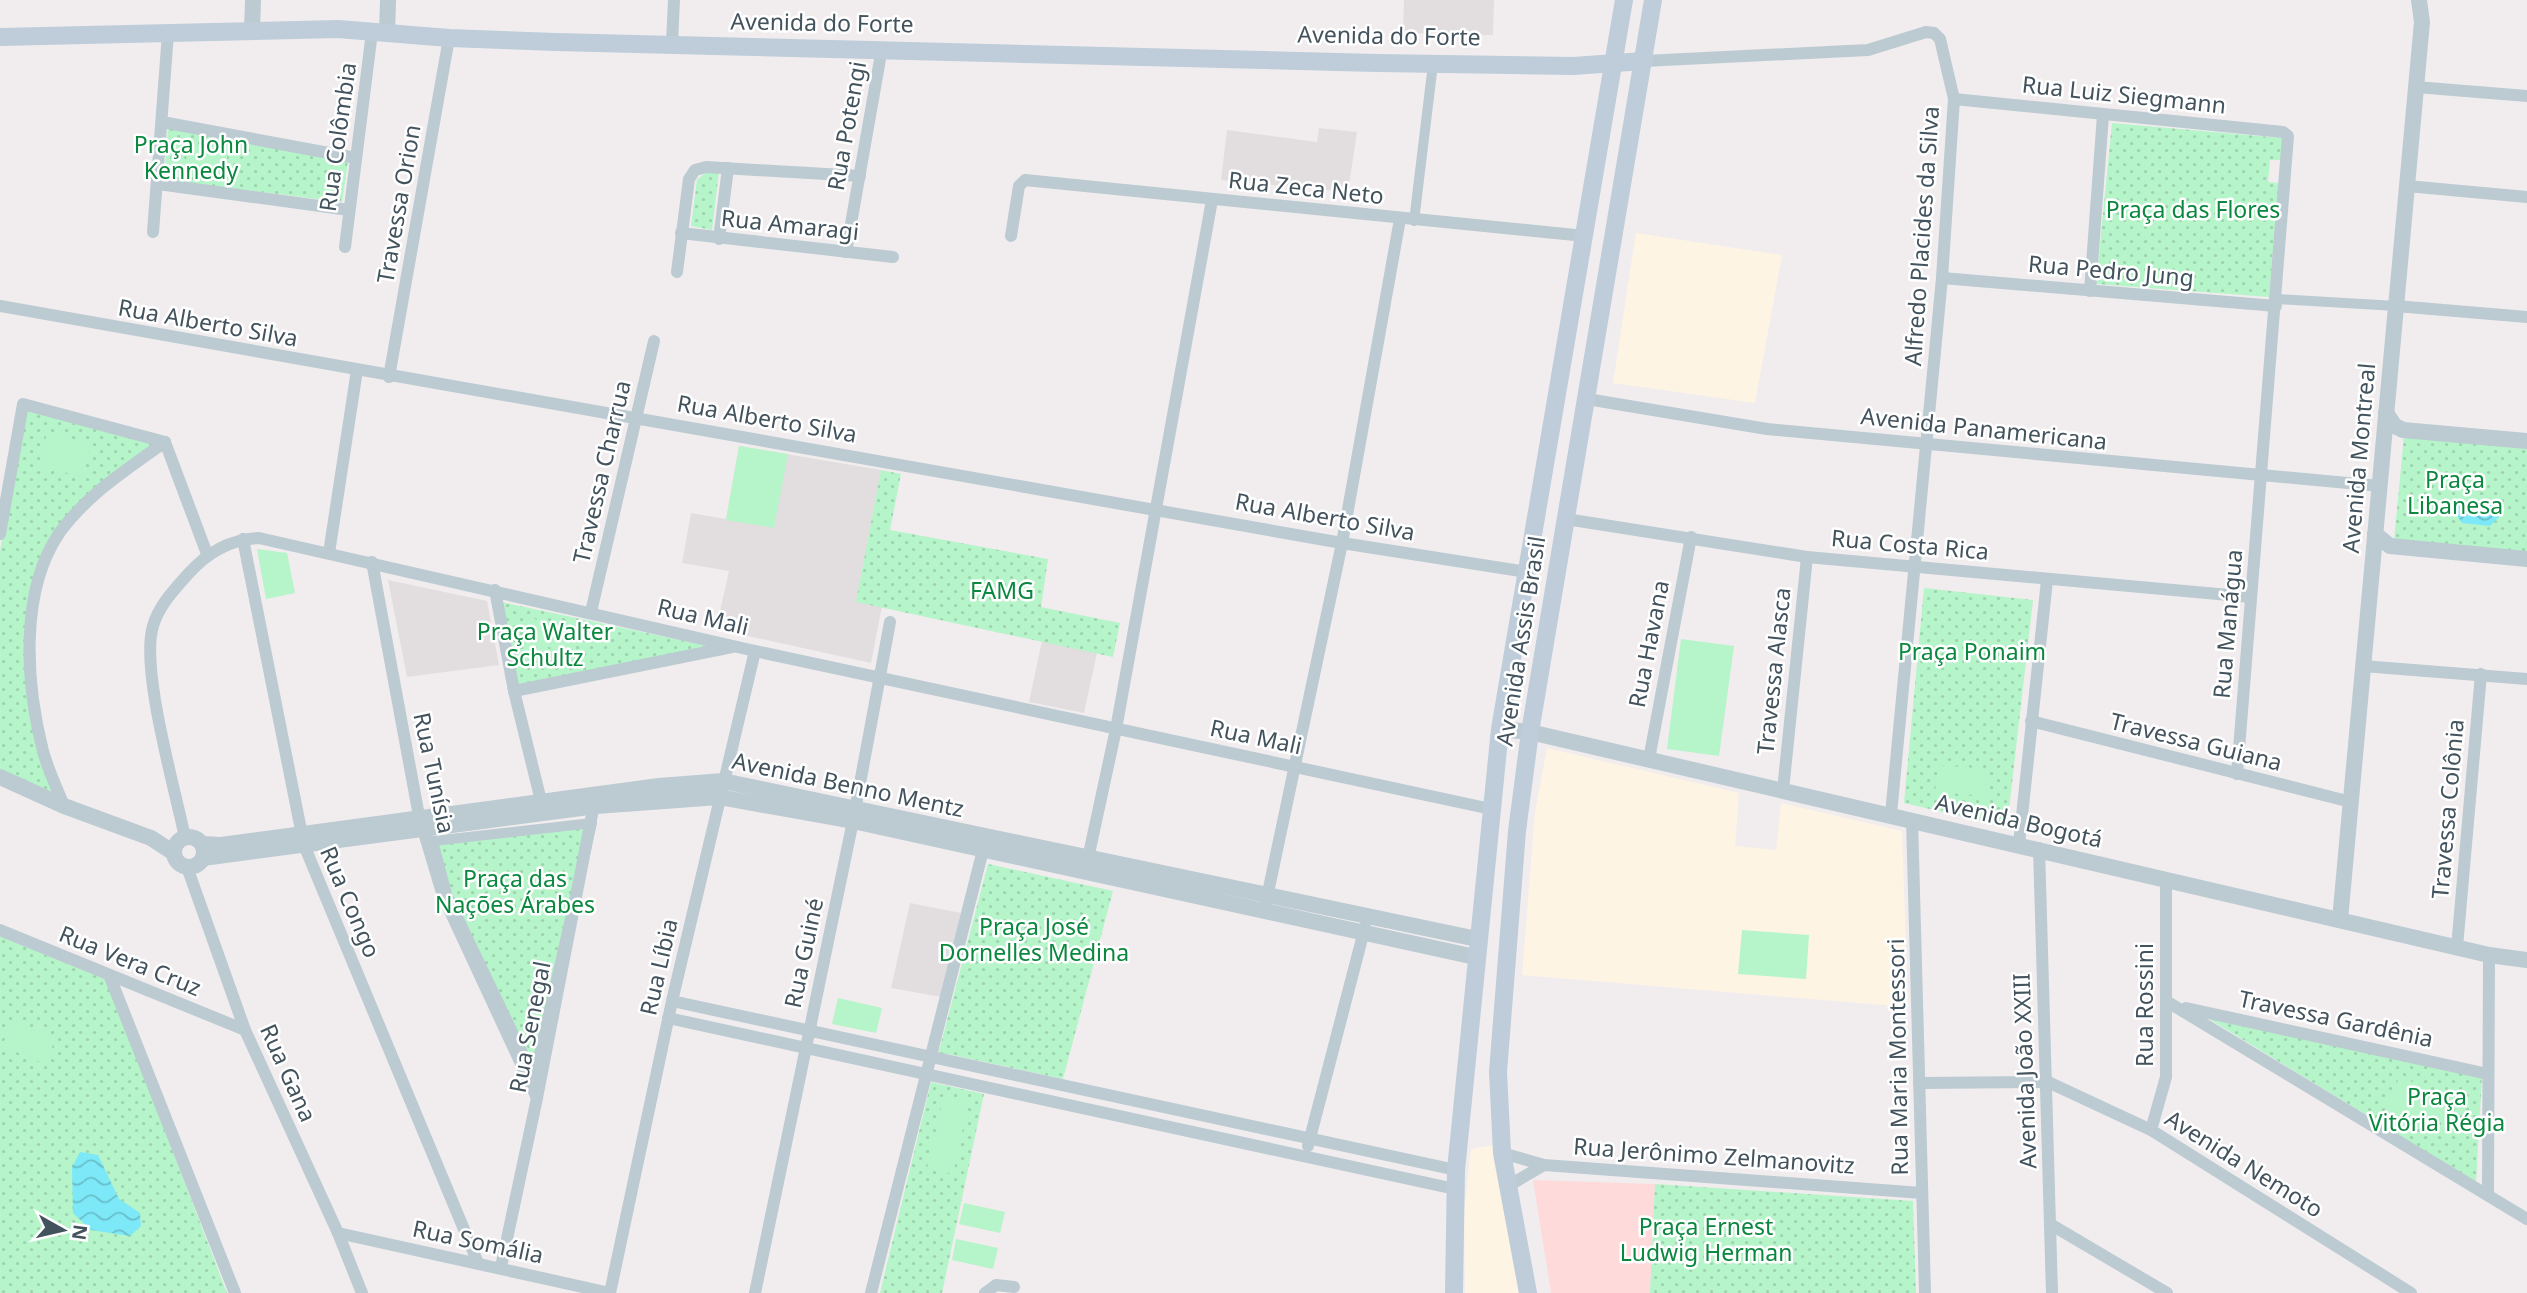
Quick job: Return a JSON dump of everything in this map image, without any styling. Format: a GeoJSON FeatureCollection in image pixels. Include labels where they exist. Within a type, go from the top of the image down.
{"type":"FeatureCollection","features":[{"type":"Feature","properties":{"kind":"main road","name":"Avenida Assis Brasil"},"geometry":{"type":"LineString","coordinates":[[1454,1293],[1455,1189],[1476,948],[1500,729],[1624,0]]}},
{"type":"Feature","properties":{"kind":"main road","name":"Avenida Assis Brasil"},"geometry":{"type":"LineString","coordinates":[[1528,1293],[1502,1153],[1498,1072],[1517,831],[1530,732],[1653,0]]}},
{"type":"Feature","properties":{"kind":"main road","name":"Avenida do Forte"},"geometry":{"type":"LineString","coordinates":[[0,37],[338,29],[449,38],[1433,64],[1614,65],[1644,61]]}},
{"type":"Feature","properties":{"kind":"street"},"geometry":{"type":"LineString","coordinates":[[251,31],[253,0]]}},
{"type":"Feature","properties":{"kind":"street"},"geometry":{"type":"LineString","coordinates":[[379,33],[388,0]]}},
{"type":"Feature","properties":{"kind":"street"},"geometry":{"type":"LineString","coordinates":[[672,43],[674,0]]}},
{"type":"Feature","properties":{"kind":"street","name":"Avenida Montreal"},"geometry":{"type":"LineString","coordinates":[[2340,920],[2423,22],[2419,0]]}},
{"type":"Feature","properties":{"kind":"street","name":"Alfredo Placides da Silva"},"geometry":{"type":"LineString","coordinates":[[1644,61],[1868,50],[1926,32],[1934,33],[1940,39],[1954,99],[1942,278],[1891,814]]}},
{"type":"Feature","properties":{"kind":"street"},"geometry":{"type":"LineString","coordinates":[[153,232],[167,33]]}},
{"type":"Feature","properties":{"kind":"street","name":"Rua Colômbia"},"geometry":{"type":"LineString","coordinates":[[345,247],[356,158],[379,33]]}},
{"type":"Feature","properties":{"kind":"street","name":"Travessa Orion"},"geometry":{"type":"LineString","coordinates":[[389,377],[449,38]]}},
{"type":"Feature","properties":{"kind":"street","name":"Rua Potengi"},"geometry":{"type":"LineString","coordinates":[[846,252],[882,48]]}},
{"type":"Feature","properties":{"kind":"street"},"geometry":{"type":"LineString","coordinates":[[1265,905],[1297,767],[1407,220],[1433,64]]}},
{"type":"Feature","properties":{"kind":"street"},"geometry":{"type":"LineString","coordinates":[[2416,87],[2527,96]]}},
{"type":"Feature","properties":{"kind":"street","name":"Rua Luiz Siegmann"},"geometry":{"type":"LineString","coordinates":[[1954,99],[2283,132],[2288,136]]}},
{"type":"Feature","properties":{"kind":"street"},"geometry":{"type":"LineString","coordinates":[[2090,291],[2103,115]]}},
{"type":"Feature","properties":{"kind":"street"},"geometry":{"type":"LineString","coordinates":[[162,122],[356,158]]}},
{"type":"Feature","properties":{"kind":"street","name":"Rua Manágua"},"geometry":{"type":"LineString","coordinates":[[2237,774],[2288,136]]}},
{"type":"Feature","properties":{"kind":"street"},"geometry":{"type":"LineString","coordinates":[[677,272],[689,179],[695,170],[728,168],[860,176]]}},
{"type":"Feature","properties":{"kind":"street"},"geometry":{"type":"LineString","coordinates":[[719,239],[728,168]]}},
{"type":"Feature","properties":{"kind":"street","name":"Rua Zeca Neto"},"geometry":{"type":"LineString","coordinates":[[1012,236],[1023,181],[1585,236]]}},
{"type":"Feature","properties":{"kind":"street"},"geometry":{"type":"LineString","coordinates":[[158,184],[349,210]]}},
{"type":"Feature","properties":{"kind":"street"},"geometry":{"type":"LineString","coordinates":[[2407,186],[2527,197]]}},
{"type":"Feature","properties":{"kind":"street"},"geometry":{"type":"LineString","coordinates":[[1086,865],[1116,729],[1212,200]]}},
{"type":"Feature","properties":{"kind":"street","name":"Rua Amaragi"},"geometry":{"type":"LineString","coordinates":[[681,233],[893,257]]}},
{"type":"Feature","properties":{"kind":"street","name":"Rua Pedro Jung"},"geometry":{"type":"LineString","coordinates":[[1942,278],[2090,291],[2276,302]]}},
{"type":"Feature","properties":{"kind":"street"},"geometry":{"type":"LineString","coordinates":[[2276,302],[2396,306],[2527,317]]}},
{"type":"Feature","properties":{"kind":"street","name":"Rua Alberto Silva"},"geometry":{"type":"LineString","coordinates":[[0,306],[389,377],[638,417],[1342,543],[1527,572]]}},
{"type":"Feature","properties":{"kind":"street","name":"Travessa Charrua"},"geometry":{"type":"LineString","coordinates":[[591,611],[654,341]]}},
{"type":"Feature","properties":{"kind":"street"},"geometry":{"type":"LineString","coordinates":[[329,553],[357,370]]}},
{"type":"Feature","properties":{"kind":"street","name":"Avenida Panamericana"},"geometry":{"type":"LineString","coordinates":[[1587,399],[1767,429],[2380,486]]}},
{"type":"Feature","properties":{"kind":"street"},"geometry":{"type":"LineString","coordinates":[[0,534],[23,404],[165,442]]}},
{"type":"Feature","properties":{"kind":"street"},"geometry":{"type":"LineString","coordinates":[[2386,414],[2395,426],[2403,430],[2527,441]]}},
{"type":"Feature","properties":{"kind":"street"},"geometry":{"type":"LineString","coordinates":[[2383,446],[2403,430]]}},
{"type":"Feature","properties":{"kind":"street"},"geometry":{"type":"LineString","coordinates":[[165,442],[207,554]]}},
{"type":"Feature","properties":{"kind":"street"},"geometry":{"type":"LineString","coordinates":[[64,806],[43,754],[36,718],[31,654],[37,586],[44,563],[60,534],[82,506],[107,483],[165,442]]}},
{"type":"Feature","properties":{"kind":"street","name":"Rua Costa Rica"},"geometry":{"type":"LineString","coordinates":[[1566,519],[1807,557],[2252,597]]}},
{"type":"Feature","properties":{"kind":"street"},"geometry":{"type":"LineString","coordinates":[[2375,534],[2390,546],[2527,559]]}},
{"type":"Feature","properties":{"kind":"street","name":"Rua Havana"},"geometry":{"type":"LineString","coordinates":[[1649,759],[1691,537]]}},
{"type":"Feature","properties":{"kind":"street","name":"Rua Mali"},"geometry":{"type":"LineString","coordinates":[[180,844],[149,663],[153,626],[166,598],[207,554],[243,539],[266,540],[372,562],[736,647],[1491,809]]}},
{"type":"Feature","properties":{"kind":"street","name":"Rua Congo"},"geometry":{"type":"LineString","coordinates":[[243,539],[302,839],[478,1263]]}},
{"type":"Feature","properties":{"kind":"street","name":"Travessa Alasca"},"geometry":{"type":"LineString","coordinates":[[1783,790],[1807,557]]}},
{"type":"Feature","properties":{"kind":"street","name":"Rua Tunísia"},"geometry":{"type":"LineString","coordinates":[[372,562],[421,823],[443,896],[537,1098]]}},
{"type":"Feature","properties":{"kind":"street"},"geometry":{"type":"LineString","coordinates":[[2019,844],[2047,580]]}},
{"type":"Feature","properties":{"kind":"street"},"geometry":{"type":"LineString","coordinates":[[495,590],[514,691],[542,808]]}},
{"type":"Feature","properties":{"kind":"street","name":"Rua Guiné"},"geometry":{"type":"LineString","coordinates":[[755,1293],[855,815],[890,622]]}},
{"type":"Feature","properties":{"kind":"street"},"geometry":{"type":"LineString","coordinates":[[514,691],[736,647]]}},
{"type":"Feature","properties":{"kind":"street","name":"Rua Líbia"},"geometry":{"type":"LineString","coordinates":[[610,1293],[672,1000],[755,651]]}},
{"type":"Feature","properties":{"kind":"street"},"geometry":{"type":"LineString","coordinates":[[2363,666],[2527,678]]}},
{"type":"Feature","properties":{"kind":"street","name":"Travessa Colônia"},"geometry":{"type":"LineString","coordinates":[[2457,947],[2480,674]]}},
{"type":"Feature","properties":{"kind":"street","name":"Travessa Guiana"},"geometry":{"type":"LineString","coordinates":[[2031,721],[2351,802]]}},
{"type":"Feature","properties":{"kind":"street","name":"Avenida Bogotá"},"geometry":{"type":"LineString","coordinates":[[1500,729],[1530,732],[2039,848],[2489,955],[2527,960]]}},
{"type":"Feature","properties":{"kind":"street"},"geometry":{"type":"LineString","coordinates":[[0,777],[64,806],[151,838],[180,844],[194,838],[202,851],[196,865],[187,867],[178,862],[180,844]]}},
{"type":"Feature","properties":{"kind":"street","name":"Avenida Benno Mentz"},"geometry":{"type":"LineString","coordinates":[[202,851],[595,801],[721,789],[855,815],[1265,905],[1363,934],[1476,948]]}},
{"type":"Feature","properties":{"kind":"street","name":"Rua Senegal"},"geometry":{"type":"LineString","coordinates":[[500,1267],[537,1098],[595,801]]}},
{"type":"Feature","properties":{"kind":"street","name":"Rua Maria Montessori"},"geometry":{"type":"LineString","coordinates":[[1912,819],[1925,1293]]}},
{"type":"Feature","properties":{"kind":"street"},"geometry":{"type":"LineString","coordinates":[[592,823],[534,1076],[447,894],[433,841],[592,823]]}},
{"type":"Feature","properties":{"kind":"street"},"geometry":{"type":"LineString","coordinates":[[871,1293],[984,844]]}},
{"type":"Feature","properties":{"kind":"street","name":"Avenida João XXIII"},"geometry":{"type":"LineString","coordinates":[[2039,848],[2048,1082],[2052,1293]]}},
{"type":"Feature","properties":{"kind":"street","name":"Rua Gana"},"geometry":{"type":"LineString","coordinates":[[187,867],[245,1030],[338,1233],[362,1293]]}},
{"type":"Feature","properties":{"kind":"street","name":"Rua Rossini"},"geometry":{"type":"LineString","coordinates":[[2151,1130],[2166,1077],[2171,1003],[2166,878]]}},
{"type":"Feature","properties":{"kind":"street","name":"Avenida Benno Mentz"},"geometry":{"type":"LineString","coordinates":[[1265,905],[1368,918],[1476,948]]}},
{"type":"Feature","properties":{"kind":"street"},"geometry":{"type":"LineString","coordinates":[[1305,1157],[1368,918]]}},
{"type":"Feature","properties":{"kind":"street","name":"Rua Vera Cruz"},"geometry":{"type":"LineString","coordinates":[[0,930],[245,1030]]}},
{"type":"Feature","properties":{"kind":"street"},"geometry":{"type":"LineString","coordinates":[[2488,1194],[2489,955]]}},
{"type":"Feature","properties":{"kind":"street"},"geometry":{"type":"LineString","coordinates":[[110,977],[235,1293]]}},
{"type":"Feature","properties":{"kind":"street"},"geometry":{"type":"LineString","coordinates":[[672,1000],[1457,1170]]}},
{"type":"Feature","properties":{"kind":"street"},"geometry":{"type":"LineString","coordinates":[[2171,1003],[2527,1219]]}},
{"type":"Feature","properties":{"kind":"street","name":"Travessa Gardênia"},"geometry":{"type":"LineString","coordinates":[[2171,1003],[2488,1074]]}},
{"type":"Feature","properties":{"kind":"street"},"geometry":{"type":"LineString","coordinates":[[668,1018],[1455,1189]]}},
{"type":"Feature","properties":{"kind":"street"},"geometry":{"type":"LineString","coordinates":[[1919,1083],[2048,1082]]}},
{"type":"Feature","properties":{"kind":"street","name":"Avenida Nemoto"},"geometry":{"type":"LineString","coordinates":[[2048,1082],[2151,1130],[2412,1293]]}},
{"type":"Feature","properties":{"kind":"street"},"geometry":{"type":"LineString","coordinates":[[1117,1115],[1121,1097]]}},
{"type":"Feature","properties":{"kind":"street","name":"Rua Jerônimo Zelmanovitz"},"geometry":{"type":"LineString","coordinates":[[1502,1153],[1544,1165],[1922,1192]]}},
{"type":"Feature","properties":{"kind":"street"},"geometry":{"type":"LineString","coordinates":[[1380,1173],[1384,1156]]}},
{"type":"Feature","properties":{"kind":"street","name":"Rua Jerônimo Zelmanovitz"},"geometry":{"type":"LineString","coordinates":[[1508,1186],[1544,1165]]}},
{"type":"Feature","properties":{"kind":"street"},"geometry":{"type":"LineString","coordinates":[[2050,1224],[2167,1293]]}},
{"type":"Feature","properties":{"kind":"street","name":"Rua Somália"},"geometry":{"type":"LineString","coordinates":[[338,1233],[610,1293]]}},
{"type":"Feature","properties":{"kind":"street"},"geometry":{"type":"LineString","coordinates":[[985,1293],[996,1285],[1014,1287]]}},
{"type":"Feature","properties":{"kind":"shaded area"},"geometry":{"type":"Polygon","coordinates":[[[1404,0],[1494,0],[1493,35],[1403,33],[1404,0]]]}},
{"type":"Feature","properties":{"kind":"shaded area"},"geometry":{"type":"Polygon","coordinates":[[[1319,128],[1357,132],[1348,192],[1221,180],[1227,130],[1317,142],[1319,128]]]}},
{"type":"Feature","properties":{"kind":"shaded area"},"geometry":{"type":"Polygon","coordinates":[[[1636,233],[1782,255],[1755,403],[1613,383],[1636,233]]]}},
{"type":"Feature","properties":{"kind":"shaded area"},"geometry":{"type":"Polygon","coordinates":[[[739,446],[881,470],[857,601],[882,606],[871,663],[716,629],[729,571],[682,563],[691,513],[726,519],[739,446]]]}},
{"type":"Feature","properties":{"kind":"shaded area"},"geometry":{"type":"Polygon","coordinates":[[[388,580],[487,601],[499,665],[407,677],[388,580]]]}},
{"type":"Feature","properties":{"kind":"shaded area"},"geometry":{"type":"Polygon","coordinates":[[[1042,641],[1097,653],[1084,713],[1029,702],[1042,641]]]}},
{"type":"Feature","properties":{"kind":"shaded area"},"geometry":{"type":"Polygon","coordinates":[[[1547,748],[1739,793],[1735,846],[1776,850],[1781,803],[1902,831],[1908,1007],[1522,975],[1535,812],[1547,748]]]}},
{"type":"Feature","properties":{"kind":"shaded area"},"geometry":{"type":"Polygon","coordinates":[[[910,903],[961,913],[941,997],[891,988],[910,903]]]}},
{"type":"Feature","properties":{"kind":"shaded area"},"geometry":{"type":"Polygon","coordinates":[[[1494,1145],[1520,1293],[1465,1293],[1464,1211],[1471,1149],[1494,1145]]]}},
{"type":"Feature","properties":{"kind":"shaded area"},"geometry":{"type":"Polygon","coordinates":[[[1533,1180],[1655,1184],[1650,1293],[1551,1293],[1533,1180]]]}},
{"type":"Feature","properties":{"kind":"green space","name":"Praça das Flores"},"geometry":{"type":"Polygon","coordinates":[[[2112,123],[2282,138],[2281,160],[2270,160],[2268,182],[2279,183],[2269,297],[2096,284],[2112,123]]]}},
{"type":"Feature","properties":{"kind":"green space","name":"Praça John Kennedy"},"geometry":{"type":"Polygon","coordinates":[[[168,128],[348,161],[342,202],[164,180],[168,128]]]}},
{"type":"Feature","properties":{"kind":"green space"},"geometry":{"type":"Polygon","coordinates":[[[188,144],[228,147],[226,174],[185,173],[188,144]]]}},
{"type":"Feature","properties":{"kind":"green space"},"geometry":{"type":"Polygon","coordinates":[[[719,171],[712,230],[691,226],[697,180],[706,172],[719,171]]]}},
{"type":"Feature","properties":{"kind":"green space"},"geometry":{"type":"Polygon","coordinates":[[[24,405],[160,443],[106,478],[41,562],[29,655],[54,793],[0,769],[0,551],[24,405]]]}},
{"type":"Feature","properties":{"kind":"green space"},"geometry":{"type":"Polygon","coordinates":[[[47,433],[91,443],[83,477],[39,466],[47,433]]]}},
{"type":"Feature","properties":{"kind":"green space","name":"Praça Libanesa"},"geometry":{"type":"Polygon","coordinates":[[[2404,435],[2527,447],[2527,554],[2394,541],[2404,435]]]}},
{"type":"Feature","properties":{"kind":"green space"},"geometry":{"type":"Polygon","coordinates":[[[739,446],[788,454],[774,528],[726,520],[739,446]]]}},
{"type":"Feature","properties":{"kind":"green space","name":"FAMG"},"geometry":{"type":"Polygon","coordinates":[[[881,470],[901,474],[890,530],[1048,559],[1041,607],[1120,623],[1113,657],[856,602],[881,470]]]}},
{"type":"Feature","properties":{"kind":"green space"},"geometry":{"type":"Polygon","coordinates":[[[257,549],[287,553],[295,593],[266,599],[257,549]]]}},
{"type":"Feature","properties":{"kind":"green space","name":"Praça Ponaim"},"geometry":{"type":"Polygon","coordinates":[[[1924,588],[2033,600],[2007,827],[1904,803],[1924,588]]]}},
{"type":"Feature","properties":{"kind":"green space","name":"Praça Walter Schultz"},"geometry":{"type":"Polygon","coordinates":[[[501,602],[713,647],[518,684],[501,602]]]}},
{"type":"Feature","properties":{"kind":"green space"},"geometry":{"type":"Polygon","coordinates":[[[528,617],[573,630],[567,652],[522,640],[528,617]]]}},
{"type":"Feature","properties":{"kind":"green space"},"geometry":{"type":"Polygon","coordinates":[[[1681,639],[1734,646],[1719,756],[1667,749],[1681,639]]]}},
{"type":"Feature","properties":{"kind":"green space"},"geometry":{"type":"Polygon","coordinates":[[[1938,765],[1989,769],[1987,796],[1935,792],[1938,765]]]}},
{"type":"Feature","properties":{"kind":"green space","name":"Praça das Nações Árabes"},"geometry":{"type":"Polygon","coordinates":[[[592,823],[534,1076],[447,894],[433,841],[592,823]]]}},
{"type":"Feature","properties":{"kind":"green space","name":"Praça José Dornelles Medina"},"geometry":{"type":"Polygon","coordinates":[[[988,864],[1113,891],[1063,1079],[948,1054],[938,1055],[988,864]]]}},
{"type":"Feature","properties":{"kind":"green space"},"geometry":{"type":"Polygon","coordinates":[[[1742,930],[1809,935],[1806,979],[1738,974],[1742,930]]]}},
{"type":"Feature","properties":{"kind":"green space"},"geometry":{"type":"Polygon","coordinates":[[[0,936],[107,980],[227,1293],[0,1293],[0,936]]]}},
{"type":"Feature","properties":{"kind":"green space"},"geometry":{"type":"Polygon","coordinates":[[[838,998],[882,1008],[876,1033],[832,1024],[838,998]]]}},
{"type":"Feature","properties":{"kind":"green space","name":"Praça Vitória Régia"},"geometry":{"type":"Polygon","coordinates":[[[2201,1014],[2482,1078],[2476,1182],[2201,1014]]]}},
{"type":"Feature","properties":{"kind":"green space"},"geometry":{"type":"Polygon","coordinates":[[[13,1020],[56,1038],[45,1064],[2,1046],[13,1020]]]}},
{"type":"Feature","properties":{"kind":"green space"},"geometry":{"type":"Polygon","coordinates":[[[2401,1075],[2450,1104],[2432,1135],[2383,1106],[2401,1075]]]}},
{"type":"Feature","properties":{"kind":"green space"},"geometry":{"type":"Polygon","coordinates":[[[931,1082],[984,1094],[942,1293],[880,1293],[931,1082]]]}},
{"type":"Feature","properties":{"kind":"green space"},"geometry":{"type":"Polygon","coordinates":[[[944,1096],[969,1101],[953,1174],[927,1168],[944,1096]]]}},
{"type":"Feature","properties":{"kind":"green space","name":"Praça Ernest Ludwig Herman"},"geometry":{"type":"Polygon","coordinates":[[[1655,1184],[1913,1201],[1916,1293],[1650,1293],[1655,1184]]]}},
{"type":"Feature","properties":{"kind":"green space"},"geometry":{"type":"Polygon","coordinates":[[[964,1203],[1005,1212],[1000,1233],[959,1224],[964,1203]]]}},
{"type":"Feature","properties":{"kind":"green space"},"geometry":{"type":"Polygon","coordinates":[[[956,1239],[998,1248],[993,1269],[952,1260],[956,1239]]]}},
{"type":"Feature","properties":{"kind":"water"},"geometry":{"type":"Polygon","coordinates":[[[2486,503],[2497,507],[2499,517],[2490,526],[2462,523],[2456,514],[2458,505],[2486,503]]]}},
{"type":"Feature","properties":{"kind":"water"},"geometry":{"type":"Polygon","coordinates":[[[80,1152],[98,1155],[119,1199],[140,1213],[141,1226],[130,1236],[91,1230],[73,1213],[72,1167],[80,1152]]]}}]}
